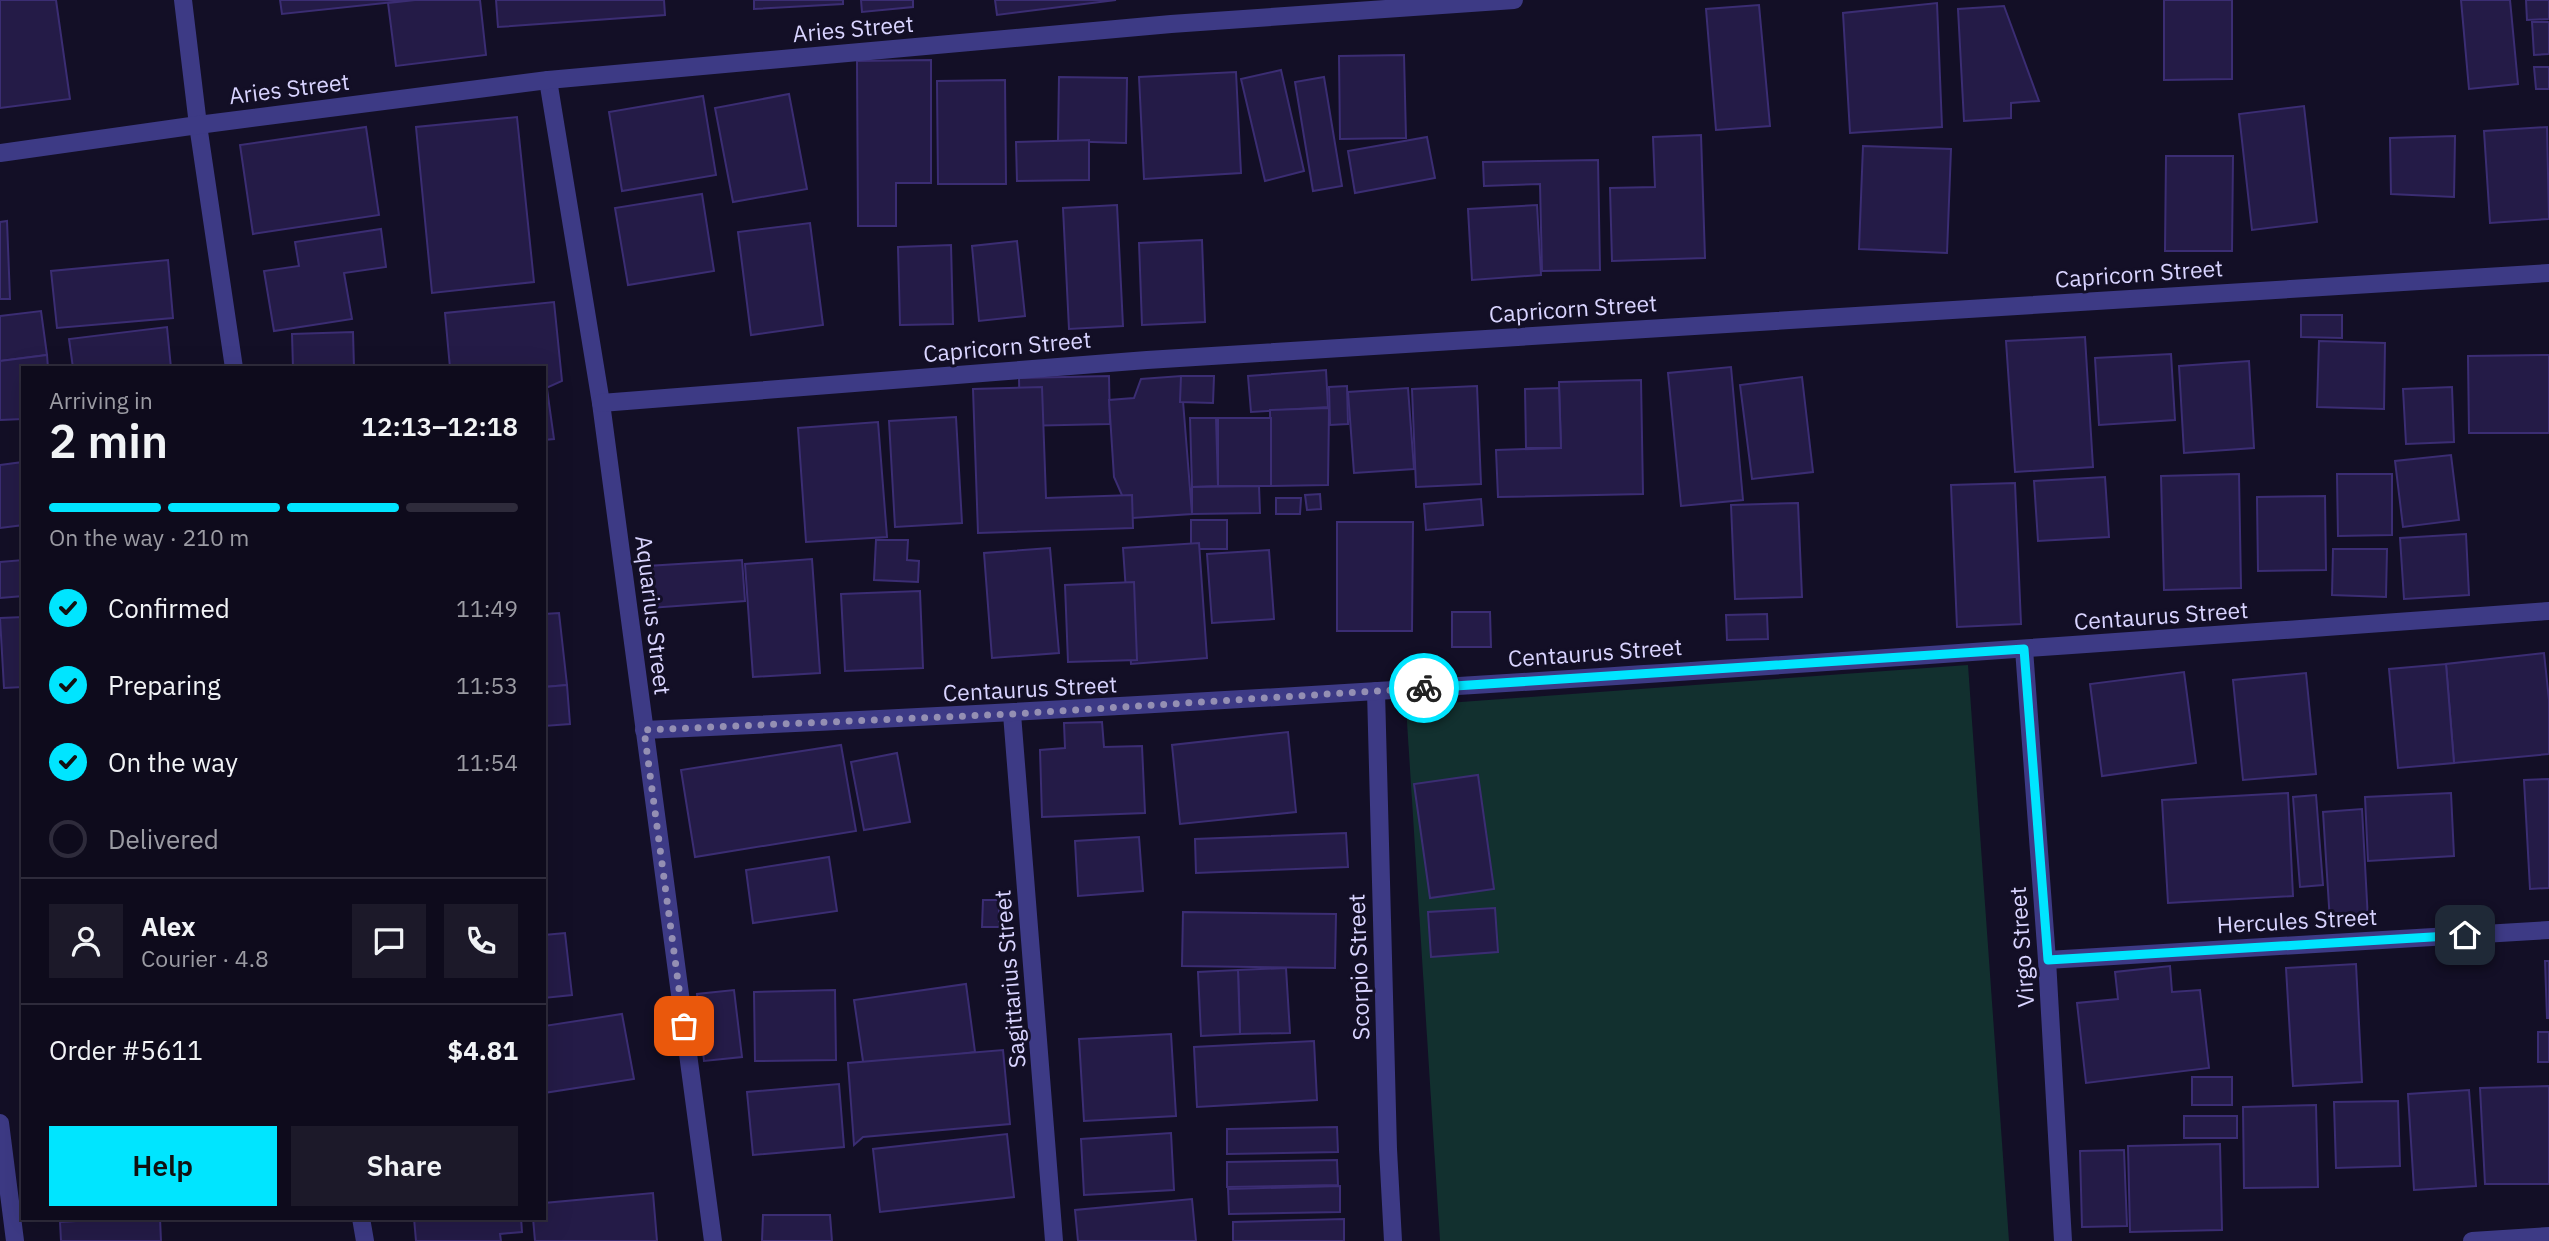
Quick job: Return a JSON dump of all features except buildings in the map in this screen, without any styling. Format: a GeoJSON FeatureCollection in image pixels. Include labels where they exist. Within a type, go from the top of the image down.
{"type":"FeatureCollection","features":[{"type":"Feature","properties":{"kind":"street","name":"Aries Street"},"geometry":{"type":"LineString","coordinates":[[183,0],[198,125],[234,366]]}},
{"type":"Feature","properties":{"kind":"street","name":"Aries Street"},"geometry":{"type":"LineString","coordinates":[[0,153],[548,80],[1171,24],[1514,0]]}},
{"type":"Feature","properties":{"kind":"street","name":"Aquarius Street"},"geometry":{"type":"LineString","coordinates":[[548,80],[601,403],[713,1241]]}},
{"type":"Feature","properties":{"kind":"street","name":"Capricorn Street"},"geometry":{"type":"LineString","coordinates":[[601,403],[1147,360],[2549,273]]}},
{"type":"Feature","properties":{"kind":"street","name":"Centaurus Street"},"geometry":{"type":"LineString","coordinates":[[644,730],[1012,714],[2024,649],[2549,611]]}},
{"type":"Feature","properties":{"kind":"street","name":"Virgo Street"},"geometry":{"type":"LineString","coordinates":[[2024,649],[2048,960],[2063,1241]]}},
{"type":"Feature","properties":{"kind":"street","name":"Scorpio Street"},"geometry":{"type":"LineString","coordinates":[[1376,691],[1388,1149],[1393,1241]]}},
{"type":"Feature","properties":{"kind":"street","name":"Sagittarius Street"},"geometry":{"type":"LineString","coordinates":[[1012,714],[1054,1241]]}},
{"type":"Feature","properties":{"kind":"street","name":"Hercules Street"},"geometry":{"type":"LineString","coordinates":[[2048,960],[2549,930]]}},
{"type":"Feature","properties":{"kind":"street"},"geometry":{"type":"LineString","coordinates":[[0,1123],[15,1241]]}},
{"type":"Feature","properties":{"kind":"street"},"geometry":{"type":"LineString","coordinates":[[361,1220],[365,1241]]}},
{"type":"Feature","properties":{"kind":"street"},"geometry":{"type":"LineString","coordinates":[[2472,1241],[2549,1236]]}},
{"type":"Feature","properties":{"kind":"green space"},"geometry":{"type":"Polygon","coordinates":[[[1968,665],[2009,1241],[1440,1241],[1406,706],[1968,665]]]}},
{"type":"Feature","properties":{"kind":"way so far"},"geometry":{"type":"LineString","coordinates":[[684,1026],[644,730],[1012,714],[1424,688]]}},
{"type":"Feature","properties":{"kind":"route"},"geometry":{"type":"LineString","coordinates":[[1424,688],[2024,649],[2048,960],[2465,935]]}}]}
